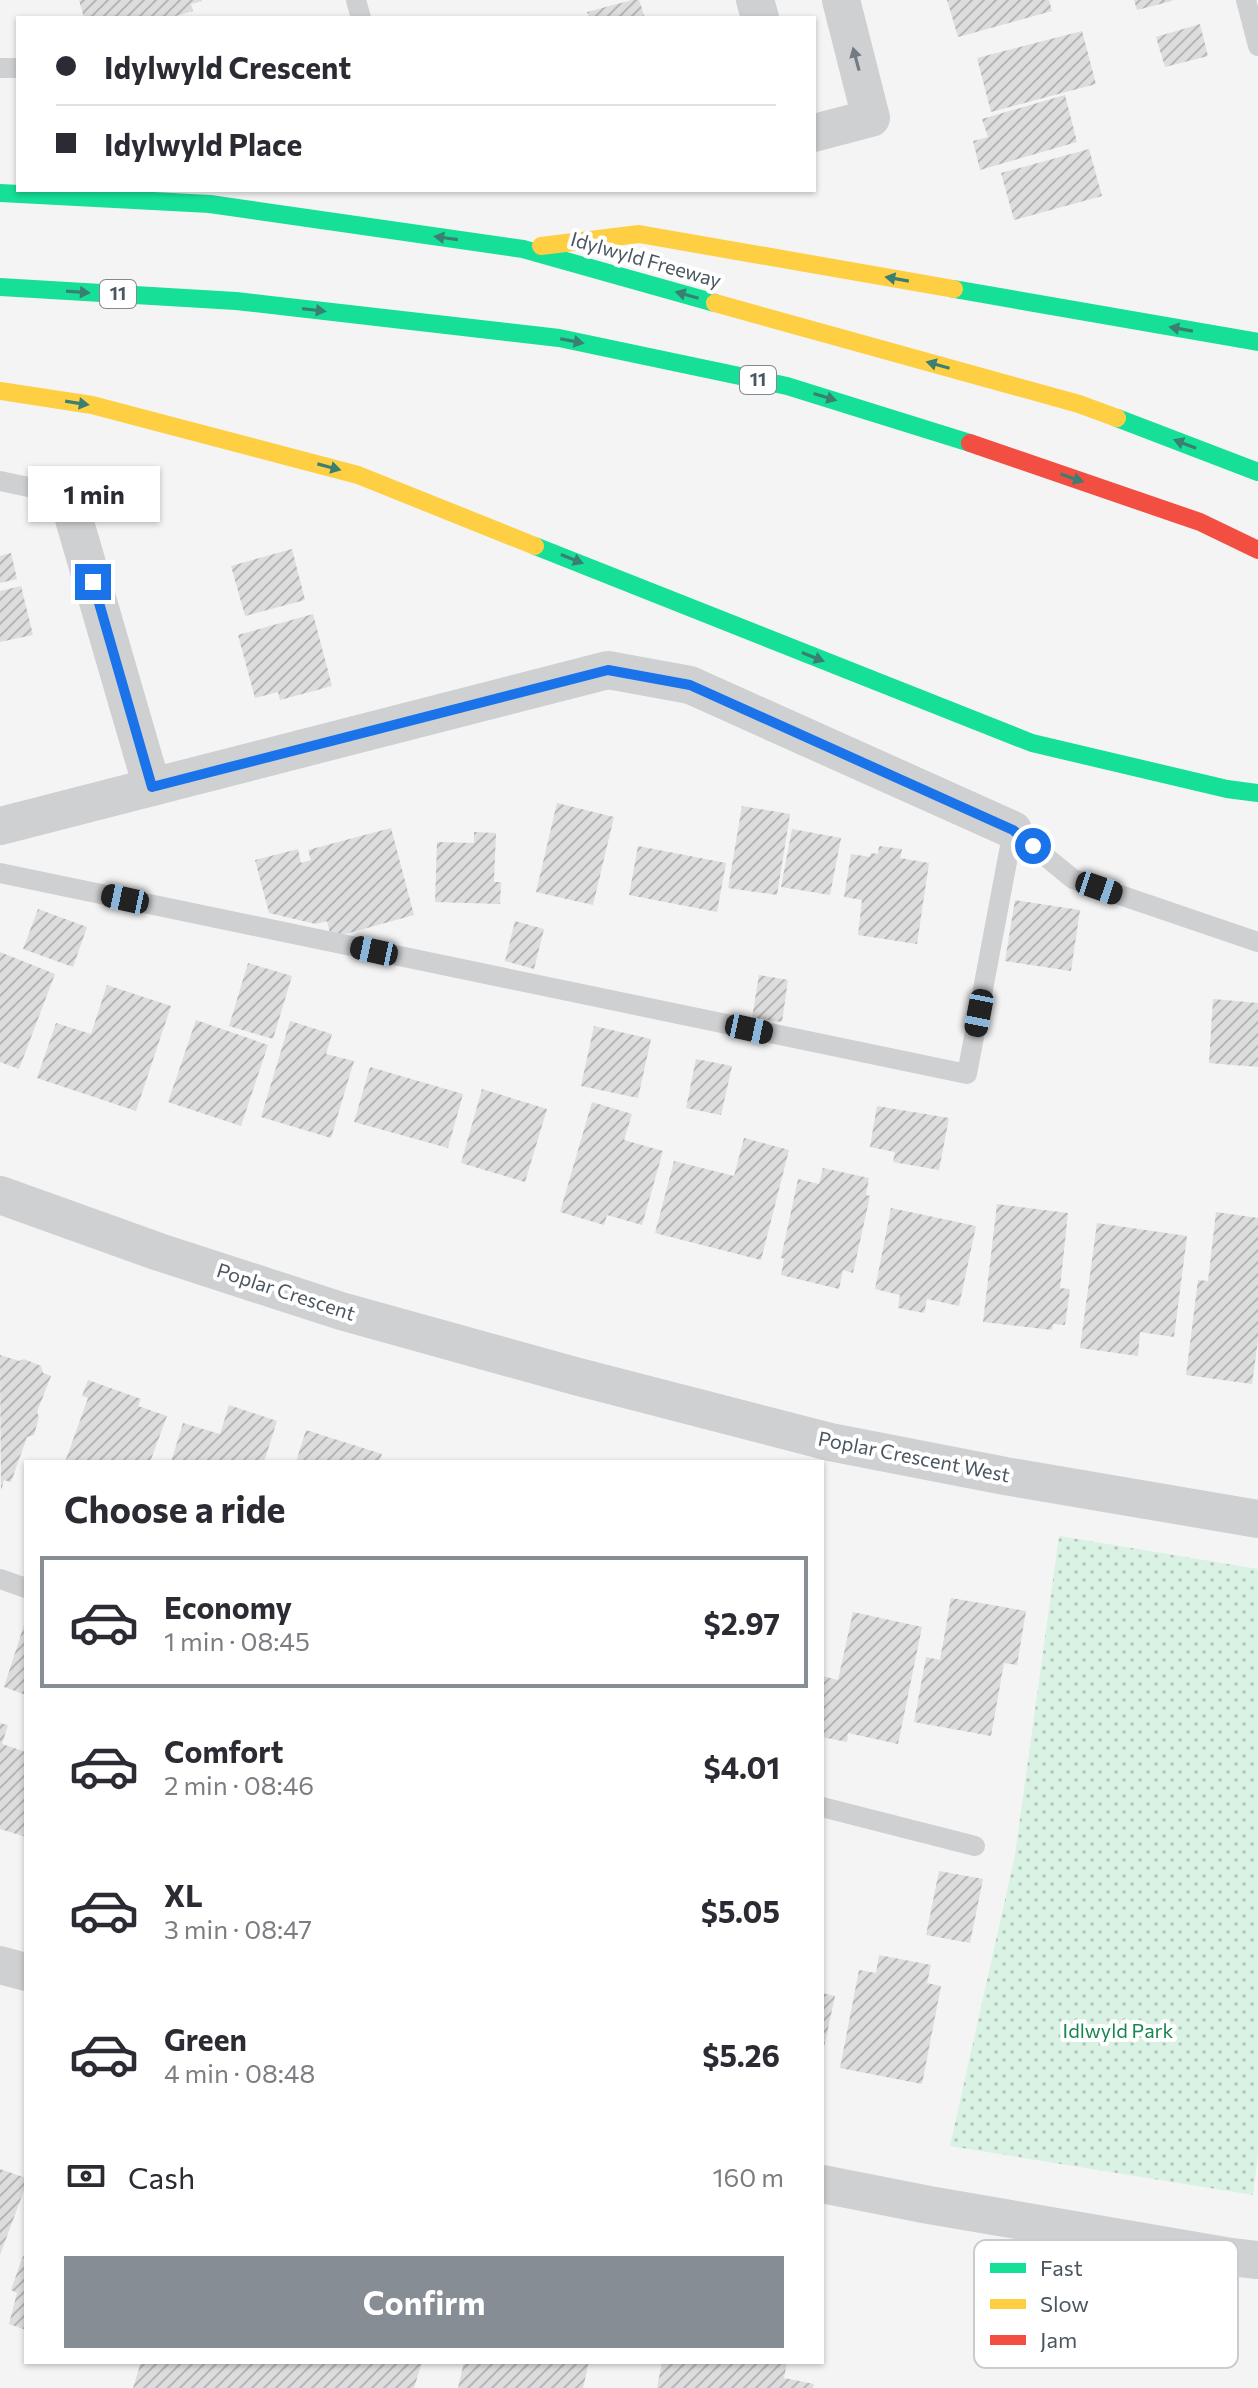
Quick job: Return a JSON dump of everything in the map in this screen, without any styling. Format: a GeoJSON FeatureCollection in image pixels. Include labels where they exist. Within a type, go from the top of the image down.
{"type":"FeatureCollection","features":[{"type":"Feature","properties":{"kind":"highway","name":"Idylwyld Freeway"},"geometry":{"type":"LineString","coordinates":[[0,193],[210,204],[523,249],[1079,404],[1258,472]]}},
{"type":"Feature","properties":{"kind":"highway"},"geometry":{"type":"LineString","coordinates":[[523,249],[639,234],[1258,342]]}},
{"type":"Feature","properties":{"kind":"highway","name":"11"},"geometry":{"type":"LineString","coordinates":[[0,287],[236,301],[559,338],[756,379],[945,434],[1200,522],[1258,550]]}},
{"type":"Feature","properties":{"kind":"highway"},"geometry":{"type":"LineString","coordinates":[[0,391],[92,405],[358,475],[1032,743],[1227,789],[1258,793]]}},
{"type":"Feature","properties":{"kind":"street"},"geometry":{"type":"LineString","coordinates":[[816,132],[871,118],[841,0]]}},
{"type":"Feature","properties":{"kind":"street"},"geometry":{"type":"LineString","coordinates":[[67,495],[152,787]]}},
{"type":"Feature","properties":{"kind":"street"},"geometry":{"type":"LineString","coordinates":[[0,826],[608,670],[690,685],[1013,830]]}},
{"type":"Feature","properties":{"kind":"street","name":"Poplar Crescent"},"geometry":{"type":"LineString","coordinates":[[0,1195],[159,1252],[341,1311],[575,1376]]}},
{"type":"Feature","properties":{"kind":"street","name":"Poplar Crescent West"},"geometry":{"type":"LineString","coordinates":[[575,1376],[830,1442],[1005,1476],[1258,1519]]}},
{"type":"Feature","properties":{"kind":"street"},"geometry":{"type":"LineString","coordinates":[[0,1965],[24,1971]]}},
{"type":"Feature","properties":{"kind":"street"},"geometry":{"type":"LineString","coordinates":[[824,2184],[1132,2240]]}},
{"type":"Feature","properties":{"kind":"street"},"geometry":{"type":"LineString","coordinates":[[1238,2258],[1258,2260]]}},
{"type":"Feature","properties":{"kind":"lane"},"geometry":{"type":"LineString","coordinates":[[1246,0],[1258,46]]}},
{"type":"Feature","properties":{"kind":"lane"},"geometry":{"type":"LineString","coordinates":[[0,481],[67,495]]}},
{"type":"Feature","properties":{"kind":"lane"},"geometry":{"type":"LineString","coordinates":[[0,873],[967,1074],[1013,830],[1073,879],[1258,942]]}},
{"type":"Feature","properties":{"kind":"lane"},"geometry":{"type":"LineString","coordinates":[[0,1579],[24,1587]]}},
{"type":"Feature","properties":{"kind":"lane"},"geometry":{"type":"LineString","coordinates":[[824,1808],[975,1846]]}},
{"type":"Feature","properties":{"kind":"green space","name":"Idlwyld Park"},"geometry":{"type":"Polygon","coordinates":[[[1059,1536],[1258,1569],[1258,2153],[1253,2195],[950,2146],[1015,1855],[1059,1536]]]}},
{"type":"Feature","properties":{"kind":"building"},"geometry":{"type":"Polygon","coordinates":[[[79,0],[202,0],[191,4],[193,11],[176,16],[83,16],[79,0]]]}},
{"type":"Feature","properties":{"kind":"building"},"geometry":{"type":"Polygon","coordinates":[[[639,0],[644,16],[588,16],[587,12],[639,0]]]}},
{"type":"Feature","properties":{"kind":"building"},"geometry":{"type":"Polygon","coordinates":[[[947,0],[1049,0],[1052,11],[958,37],[947,0]]]}},
{"type":"Feature","properties":{"kind":"building"},"geometry":{"type":"Polygon","coordinates":[[[1134,0],[1172,0],[1172,1],[1137,10],[1134,0]]]}},
{"type":"Feature","properties":{"kind":"building"},"geometry":{"type":"Polygon","coordinates":[[[1200,24],[1208,56],[1165,67],[1156,37],[1200,24]]]}},
{"type":"Feature","properties":{"kind":"building"},"geometry":{"type":"Polygon","coordinates":[[[1082,31],[1096,84],[991,112],[977,58],[1082,31]]]}},
{"type":"Feature","properties":{"kind":"building"},"geometry":{"type":"Polygon","coordinates":[[[1065,95],[1077,142],[980,170],[973,141],[988,137],[982,119],[1065,95]]]}},
{"type":"Feature","properties":{"kind":"building"},"geometry":{"type":"Polygon","coordinates":[[[1089,149],[1102,196],[1014,220],[1001,173],[1089,149]]]}},
{"type":"Feature","properties":{"kind":"building"},"geometry":{"type":"Polygon","coordinates":[[[292,549],[305,600],[245,616],[231,566],[292,549]]]}},
{"type":"Feature","properties":{"kind":"building"},"geometry":{"type":"Polygon","coordinates":[[[11,553],[17,579],[0,583],[0,556],[11,553]]]}},
{"type":"Feature","properties":{"kind":"building"},"geometry":{"type":"Polygon","coordinates":[[[21,586],[33,635],[0,642],[0,591],[21,586]]]}},
{"type":"Feature","properties":{"kind":"building"},"geometry":{"type":"Polygon","coordinates":[[[313,614],[332,686],[280,700],[278,692],[255,698],[238,635],[313,614]]]}},
{"type":"Feature","properties":{"kind":"building"},"geometry":{"type":"Polygon","coordinates":[[[557,803],[614,817],[593,905],[536,892],[557,803]]]}},
{"type":"Feature","properties":{"kind":"building"},"geometry":{"type":"Polygon","coordinates":[[[742,806],[790,814],[777,895],[728,888],[742,806]]]}},
{"type":"Feature","properties":{"kind":"building"},"geometry":{"type":"Polygon","coordinates":[[[391,828],[414,915],[331,938],[327,921],[316,924],[269,913],[255,860],[298,849],[301,863],[311,860],[308,850],[391,828]]]}},
{"type":"Feature","properties":{"kind":"building"},"geometry":{"type":"Polygon","coordinates":[[[792,829],[841,838],[830,895],[781,887],[792,829]]]}},
{"type":"Feature","properties":{"kind":"building"},"geometry":{"type":"Polygon","coordinates":[[[474,832],[496,833],[494,882],[501,882],[500,904],[435,902],[437,842],[474,843],[474,832]]]}},
{"type":"Feature","properties":{"kind":"building"},"geometry":{"type":"Polygon","coordinates":[[[638,846],[726,863],[717,912],[629,895],[638,846]]]}},
{"type":"Feature","properties":{"kind":"building"},"geometry":{"type":"Polygon","coordinates":[[[879,846],[902,849],[900,858],[929,863],[917,944],[858,935],[862,900],[844,897],[851,854],[870,857],[871,853],[878,854],[879,846]]]}},
{"type":"Feature","properties":{"kind":"building"},"geometry":{"type":"Polygon","coordinates":[[[1015,900],[1080,910],[1071,971],[1005,961],[1015,900]]]}},
{"type":"Feature","properties":{"kind":"building"},"geometry":{"type":"Polygon","coordinates":[[[38,909],[87,927],[73,967],[23,949],[38,909]]]}},
{"type":"Feature","properties":{"kind":"building"},"geometry":{"type":"Polygon","coordinates":[[[515,921],[544,929],[534,969],[505,961],[515,921]]]}},
{"type":"Feature","properties":{"kind":"building"},"geometry":{"type":"Polygon","coordinates":[[[0,952],[55,974],[19,1069],[0,1062],[0,952]]]}},
{"type":"Feature","properties":{"kind":"building"},"geometry":{"type":"Polygon","coordinates":[[[248,963],[292,976],[273,1039],[229,1026],[248,963]]]}},
{"type":"Feature","properties":{"kind":"building"},"geometry":{"type":"Polygon","coordinates":[[[759,975],[788,980],[782,1022],[752,1018],[759,975]]]}},
{"type":"Feature","properties":{"kind":"building"},"geometry":{"type":"Polygon","coordinates":[[[107,985],[171,1006],[136,1111],[37,1078],[56,1023],[91,1034],[107,985]]]}},
{"type":"Feature","properties":{"kind":"building"},"geometry":{"type":"Polygon","coordinates":[[[1213,999],[1258,1003],[1258,1067],[1209,1063],[1213,999]]]}},
{"type":"Feature","properties":{"kind":"building"},"geometry":{"type":"Polygon","coordinates":[[[196,1020],[268,1045],[241,1126],[168,1102],[196,1020]]]}},
{"type":"Feature","properties":{"kind":"building"},"geometry":{"type":"Polygon","coordinates":[[[290,1021],[332,1034],[326,1054],[354,1061],[331,1138],[261,1117],[290,1021]]]}},
{"type":"Feature","properties":{"kind":"building"},"geometry":{"type":"Polygon","coordinates":[[[594,1026],[651,1039],[638,1098],[581,1086],[594,1026]]]}},
{"type":"Feature","properties":{"kind":"building"},"geometry":{"type":"Polygon","coordinates":[[[696,1059],[732,1066],[721,1115],[686,1108],[696,1059]]]}},
{"type":"Feature","properties":{"kind":"building"},"geometry":{"type":"Polygon","coordinates":[[[370,1067],[463,1094],[448,1148],[354,1122],[370,1067]]]}},
{"type":"Feature","properties":{"kind":"building"},"geometry":{"type":"Polygon","coordinates":[[[482,1089],[547,1109],[525,1182],[461,1163],[482,1089]]]}},
{"type":"Feature","properties":{"kind":"building"},"geometry":{"type":"Polygon","coordinates":[[[592,1102],[632,1114],[624,1140],[663,1151],[642,1225],[607,1215],[604,1225],[560,1212],[592,1102]]]}},
{"type":"Feature","properties":{"kind":"building"},"geometry":{"type":"Polygon","coordinates":[[[877,1106],[949,1118],[939,1170],[893,1162],[895,1152],[870,1147],[877,1106]]]}},
{"type":"Feature","properties":{"kind":"building"},"geometry":{"type":"Polygon","coordinates":[[[744,1138],[789,1150],[761,1260],[655,1233],[674,1161],[734,1176],[744,1138]]]}},
{"type":"Feature","properties":{"kind":"building"},"geometry":{"type":"Polygon","coordinates":[[[823,1168],[869,1178],[866,1195],[870,1196],[853,1273],[843,1270],[839,1289],[781,1275],[784,1259],[781,1258],[798,1179],[819,1184],[823,1168]]]}},
{"type":"Feature","properties":{"kind":"building"},"geometry":{"type":"Polygon","coordinates":[[[997,1204],[1068,1213],[1060,1288],[1070,1289],[1065,1325],[1053,1324],[1052,1330],[983,1322],[997,1204]]]}},
{"type":"Feature","properties":{"kind":"building"},"geometry":{"type":"Polygon","coordinates":[[[891,1208],[976,1226],[959,1306],[927,1299],[924,1313],[898,1308],[900,1295],[875,1289],[891,1208]]]}},
{"type":"Feature","properties":{"kind":"building"},"geometry":{"type":"Polygon","coordinates":[[[1216,1212],[1258,1218],[1258,1340],[1252,1384],[1186,1375],[1198,1280],[1208,1281],[1216,1212]]]}},
{"type":"Feature","properties":{"kind":"building"},"geometry":{"type":"Polygon","coordinates":[[[1097,1223],[1187,1236],[1174,1337],[1140,1332],[1138,1356],[1080,1348],[1097,1223]]]}},
{"type":"Feature","properties":{"kind":"building"},"geometry":{"type":"Polygon","coordinates":[[[0,1355],[41,1366],[43,1373],[51,1376],[37,1412],[39,1417],[34,1435],[27,1437],[11,1482],[4,1480],[1,1491],[0,1355]]]}},
{"type":"Feature","properties":{"kind":"building"},"geometry":{"type":"Polygon","coordinates":[[[88,1380],[141,1399],[138,1406],[167,1416],[151,1460],[66,1460],[88,1398],[82,1396],[88,1380]]]}},
{"type":"Feature","properties":{"kind":"building"},"geometry":{"type":"Polygon","coordinates":[[[229,1405],[277,1421],[265,1460],[172,1460],[183,1423],[220,1434],[229,1405]]]}},
{"type":"Feature","properties":{"kind":"building"},"geometry":{"type":"Polygon","coordinates":[[[306,1430],[382,1454],[380,1460],[297,1460],[306,1430]]]}},
{"type":"Feature","properties":{"kind":"building"},"geometry":{"type":"Polygon","coordinates":[[[951,1598],[1026,1611],[1017,1665],[1004,1663],[991,1736],[914,1722],[926,1657],[940,1660],[951,1598]]]}},
{"type":"Feature","properties":{"kind":"building"},"geometry":{"type":"Polygon","coordinates":[[[853,1612],[922,1627],[898,1744],[848,1733],[847,1742],[824,1737],[824,1676],[838,1680],[853,1612]]]}},
{"type":"Feature","properties":{"kind":"building"},"geometry":{"type":"Polygon","coordinates":[[[24,1625],[24,1694],[4,1687],[24,1625]]]}},
{"type":"Feature","properties":{"kind":"building"},"geometry":{"type":"Polygon","coordinates":[[[0,1723],[8,1725],[2,1744],[24,1751],[24,1836],[0,1829],[0,1723]]]}},
{"type":"Feature","properties":{"kind":"building"},"geometry":{"type":"Polygon","coordinates":[[[939,1871],[983,1879],[970,1943],[926,1935],[939,1871]]]}},
{"type":"Feature","properties":{"kind":"building"},"geometry":{"type":"Polygon","coordinates":[[[879,1955],[931,1965],[927,1983],[941,1986],[922,2084],[840,2068],[859,1970],[876,1973],[879,1955]]]}},
{"type":"Feature","properties":{"kind":"building"},"geometry":{"type":"Polygon","coordinates":[[[824,1993],[835,1996],[824,2047],[824,1993]]]}},
{"type":"Feature","properties":{"kind":"building"},"geometry":{"type":"Polygon","coordinates":[[[0,2169],[24,2177],[24,2190],[0,2255],[0,2169]]]}},
{"type":"Feature","properties":{"kind":"building"},"geometry":{"type":"Polygon","coordinates":[[[24,2256],[24,2329],[9,2324],[17,2293],[11,2290],[24,2256]]]}},
{"type":"Feature","properties":{"kind":"building"},"geometry":{"type":"Polygon","coordinates":[[[140,2364],[421,2364],[414,2388],[133,2388],[140,2364]]]}},
{"type":"Feature","properties":{"kind":"building"},"geometry":{"type":"Polygon","coordinates":[[[464,2364],[589,2364],[583,2388],[458,2388],[464,2364]]]}},
{"type":"Feature","properties":{"kind":"building"},"geometry":{"type":"Polygon","coordinates":[[[662,2364],[787,2364],[784,2378],[814,2384],[813,2388],[657,2388],[662,2364]]]}},
{"type":"Feature","properties":{"kind":"traffic: fast"},"geometry":{"type":"LineString","coordinates":[[0,193],[210,204],[523,249],[715,303]]}},
{"type":"Feature","properties":{"kind":"traffic: fast"},"geometry":{"type":"LineString","coordinates":[[0,287],[236,301],[559,338],[787,386],[970,443]]}},
{"type":"Feature","properties":{"kind":"traffic: fast"},"geometry":{"type":"LineString","coordinates":[[954,289],[1258,342]]}},
{"type":"Feature","properties":{"kind":"traffic: fast"},"geometry":{"type":"LineString","coordinates":[[1117,418],[1258,472]]}},
{"type":"Feature","properties":{"kind":"traffic: fast"},"geometry":{"type":"LineString","coordinates":[[535,546],[1032,743],[1227,789],[1258,793]]}},
{"type":"Feature","properties":{"kind":"traffic: slow"},"geometry":{"type":"LineString","coordinates":[[541,246],[639,234],[954,289]]}},
{"type":"Feature","properties":{"kind":"traffic: slow"},"geometry":{"type":"LineString","coordinates":[[715,303],[1079,404],[1117,418]]}},
{"type":"Feature","properties":{"kind":"traffic: slow"},"geometry":{"type":"LineString","coordinates":[[0,391],[92,405],[358,475],[535,546]]}},
{"type":"Feature","properties":{"kind":"traffic: jam"},"geometry":{"type":"LineString","coordinates":[[970,443],[1200,522],[1258,550]]}},
{"type":"Feature","properties":{"kind":"route"},"geometry":{"type":"LineString","coordinates":[[93,582],[152,787],[608,670],[690,685],[1013,830],[1033,846]]}}]}
